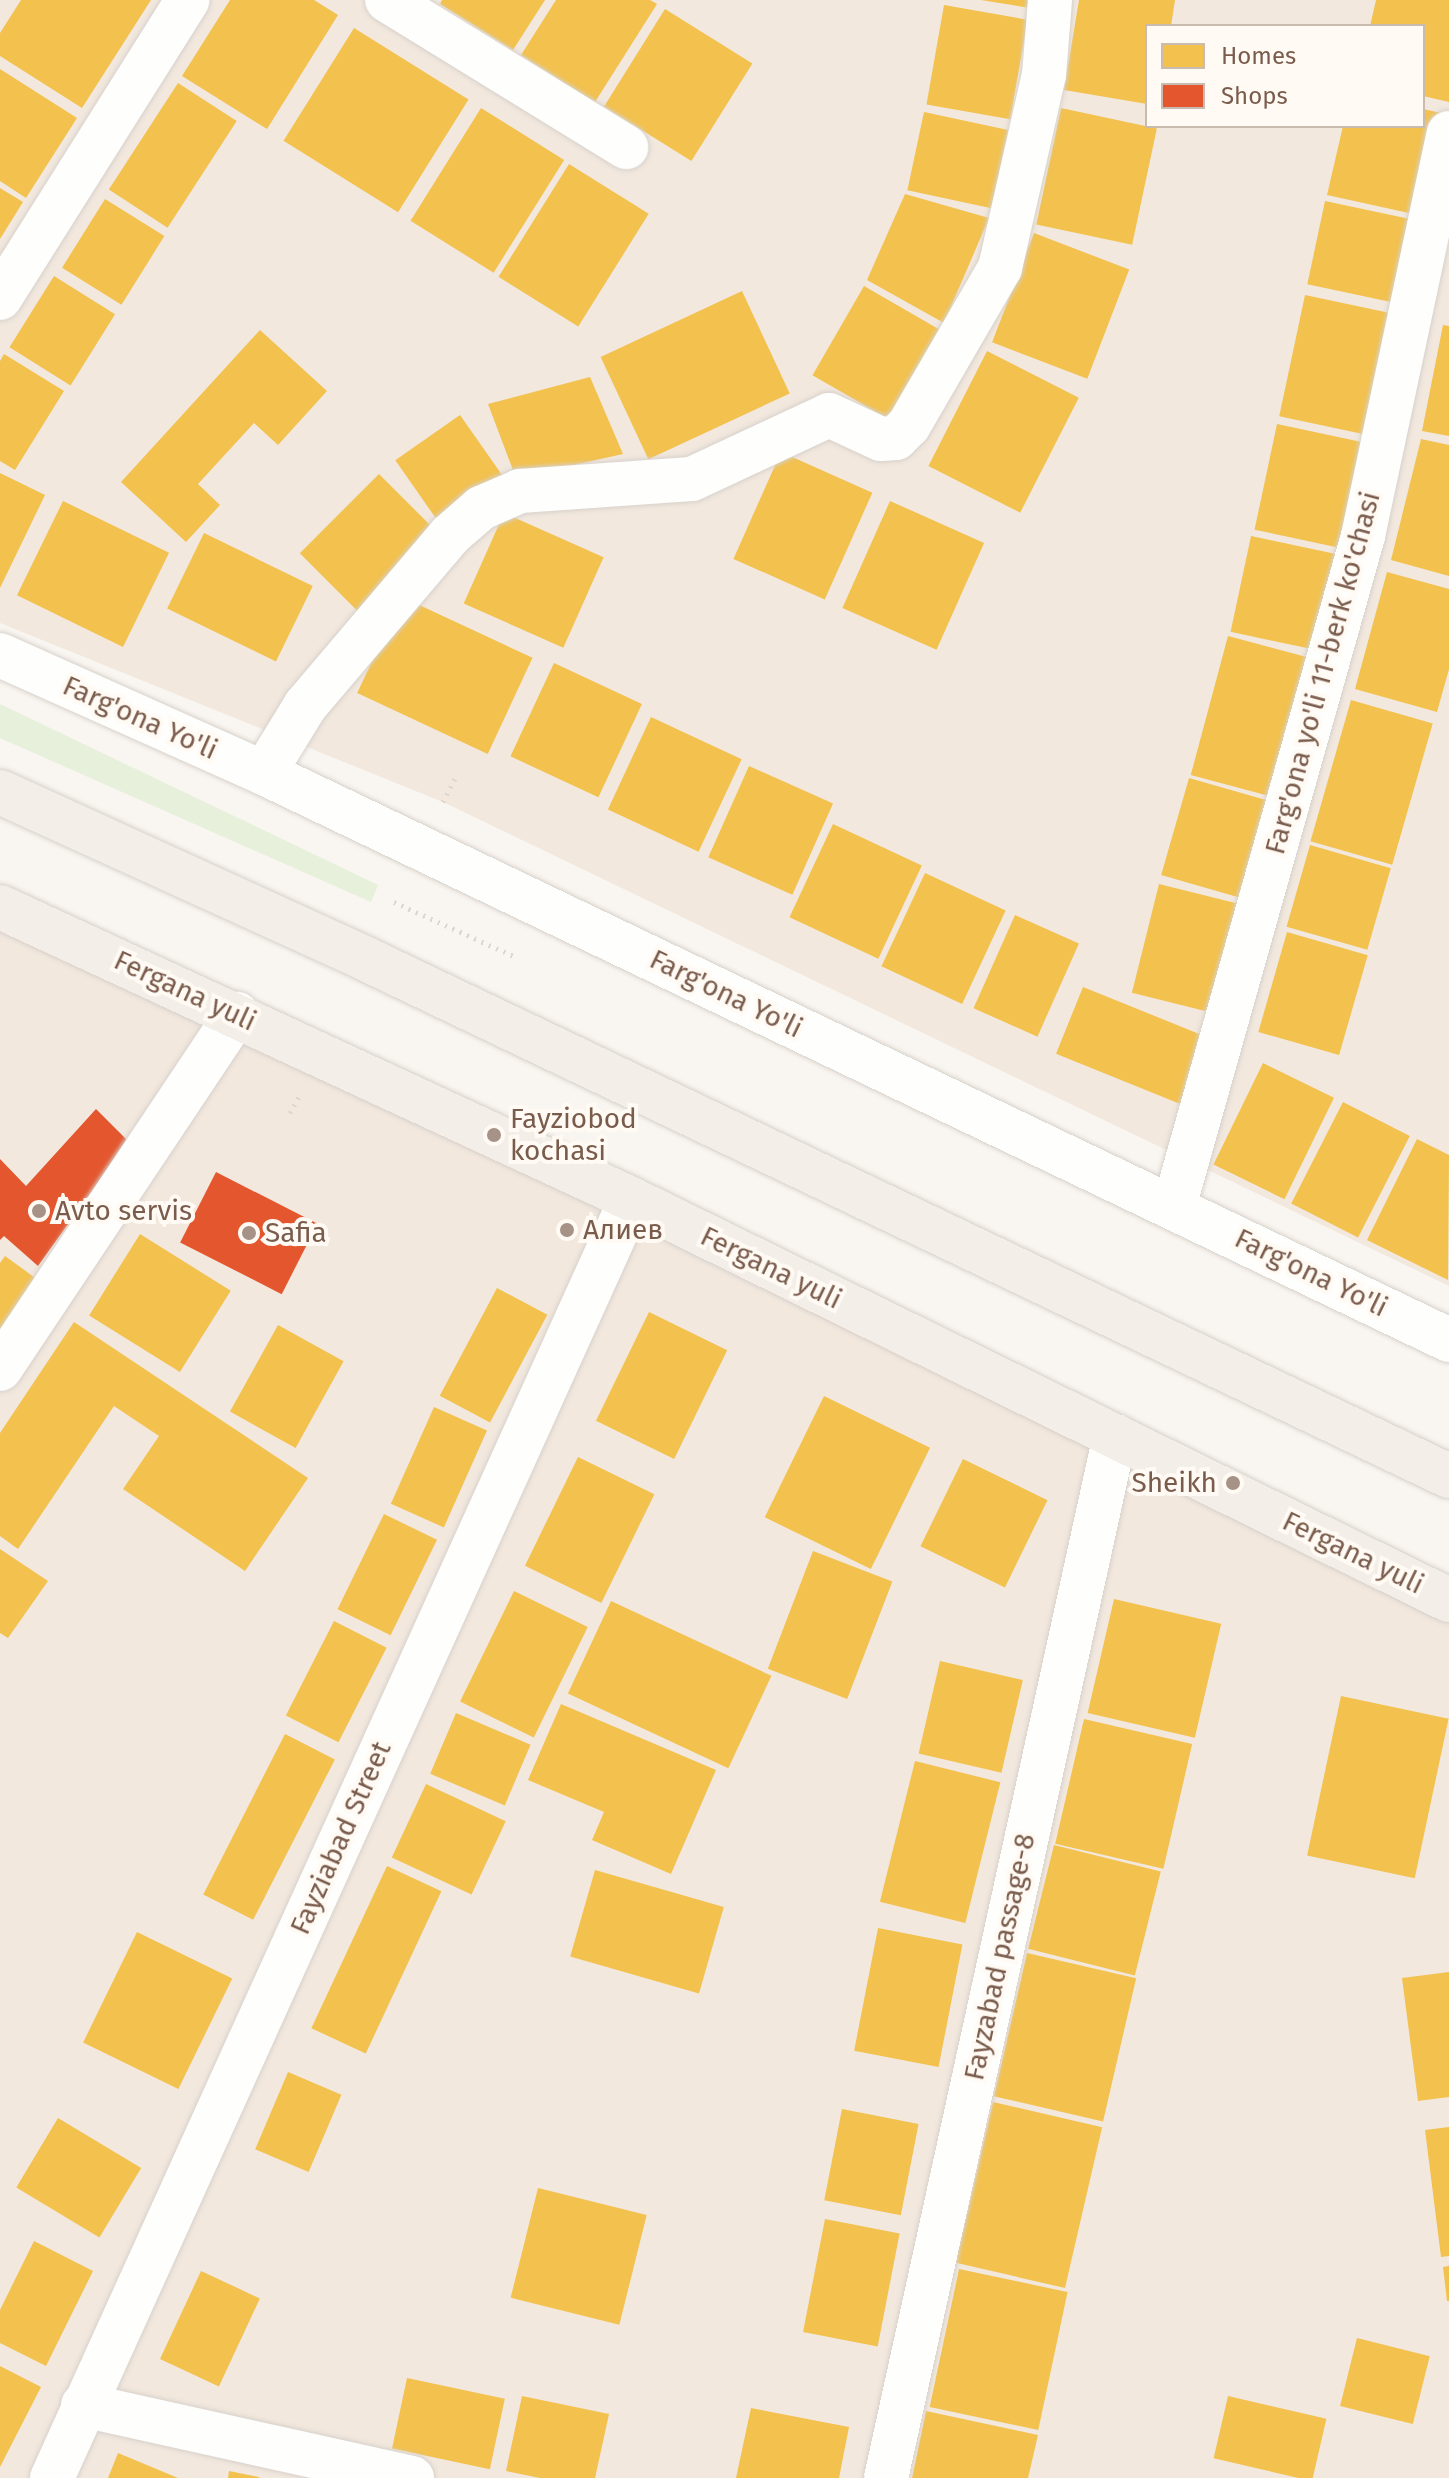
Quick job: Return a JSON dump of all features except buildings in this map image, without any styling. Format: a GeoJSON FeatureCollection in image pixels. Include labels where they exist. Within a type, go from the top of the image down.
{"type":"FeatureCollection","features":[{"type":"Feature","properties":{"kind":"main road"},"geometry":{"type":"LineString","coordinates":[[0,792],[366,959],[1437,1469]]}},
{"type":"Feature","properties":{"kind":"main road","name":"Fergana yuli"},"geometry":{"type":"LineString","coordinates":[[0,907],[237,1014],[631,1199],[1449,1600]]}},
{"type":"Feature","properties":{"kind":"street"},"geometry":{"type":"LineString","coordinates":[[0,298],[188,0]]}},
{"type":"Feature","properties":{"kind":"street"},"geometry":{"type":"LineString","coordinates":[[387,0],[626,147]]}},
{"type":"Feature","properties":{"kind":"street"},"geometry":{"type":"LineString","coordinates":[[264,773],[305,706],[450,535],[481,508],[520,491],[692,479],[829,415],[881,439],[896,438],[909,425],[1000,268],[1044,75],[1050,0]]}},
{"type":"Feature","properties":{"kind":"street","name":"Farg'ona yo'li 11-berk ko'chasi"},"geometry":{"type":"LineString","coordinates":[[1174,1207],[1363,536],[1449,133]]}},
{"type":"Feature","properties":{"kind":"street","name":"Farg'ona Yo'li"},"geometry":{"type":"LineString","coordinates":[[0,655],[264,773],[1449,1340]]}},
{"type":"Feature","properties":{"kind":"street"},"geometry":{"type":"LineString","coordinates":[[0,1369],[237,1014]]}},
{"type":"Feature","properties":{"kind":"street","name":"Fayziabad Street"},"geometry":{"type":"LineString","coordinates":[[52,2478],[631,1199]]}},
{"type":"Feature","properties":{"kind":"street","name":"Fayzabad passage-8"},"geometry":{"type":"LineString","coordinates":[[886,2478],[1115,1436]]}},
{"type":"Feature","properties":{"kind":"street"},"geometry":{"type":"LineString","coordinates":[[83,2405],[412,2478]]}},
{"type":"Feature","properties":{"kind":"path"},"geometry":{"type":"LineString","coordinates":[[443,802],[456,776]]}},
{"type":"Feature","properties":{"kind":"path"},"geometry":{"type":"LineString","coordinates":[[394,902],[516,957]]}},
{"type":"Feature","properties":{"kind":"path"},"geometry":{"type":"LineString","coordinates":[[290,1113],[300,1095]]}},
{"type":"Feature","properties":{"kind":"shaded area"},"geometry":{"type":"Polygon","coordinates":[[[0,0],[1449,0],[1449,1286],[443,802],[0,623],[0,0]]]}},
{"type":"Feature","properties":{"kind":"shaded area"},"geometry":{"type":"Polygon","coordinates":[[[0,907],[1449,1600],[1449,2478],[0,2478],[0,907]]]}},
{"type":"Feature","properties":{"kind":"green space"},"geometry":{"type":"Polygon","coordinates":[[[0,704],[378,885],[371,902],[0,738],[0,704]]]}},
{"type":"Feature","properties":{"kind":"place","name":"Fayziobod kochasi"},"geometry":{"type":"Point","coordinates":[494,1135]}},
{"type":"Feature","properties":{"kind":"place","name":"Avto servis"},"geometry":{"type":"Point","coordinates":[39,1211]}},
{"type":"Feature","properties":{"kind":"place","name":"Алиев"},"geometry":{"type":"Point","coordinates":[567,1230]}},
{"type":"Feature","properties":{"kind":"place","name":"Safia"},"geometry":{"type":"Point","coordinates":[249,1233]}},
{"type":"Feature","properties":{"kind":"place","name":"Sheikh"},"geometry":{"type":"Point","coordinates":[1233,1483]}}]}
